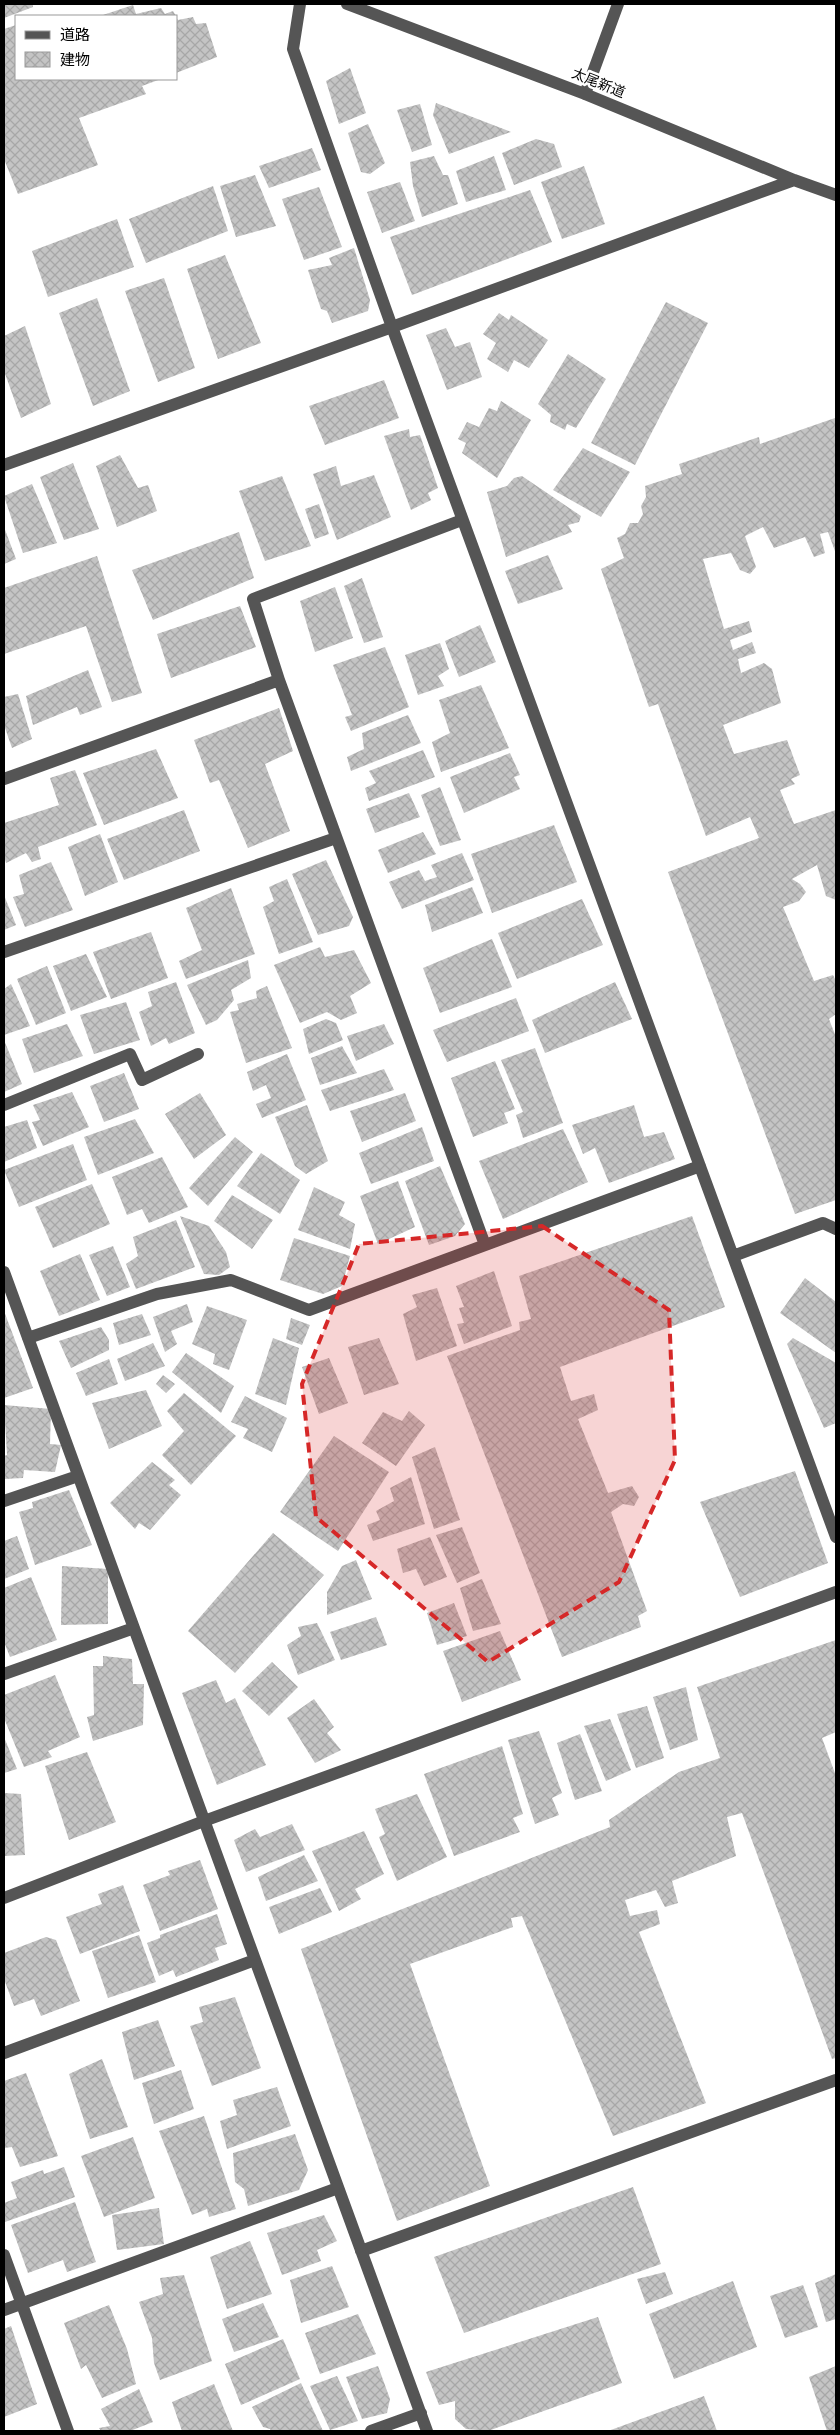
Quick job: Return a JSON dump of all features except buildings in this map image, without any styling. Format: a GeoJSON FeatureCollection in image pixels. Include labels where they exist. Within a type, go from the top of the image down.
{"type":"FeatureCollection","features":[{"type":"Feature","properties":{"kind":"street"},"geometry":{"type":"LineString","coordinates":[[300,4],[293,48],[462,520],[836,1537]]}},
{"type":"Feature","properties":{"kind":"street","name":"太尾新道"},"geometry":{"type":"LineString","coordinates":[[347,4],[584,94],[794,180],[836,195]]}},
{"type":"Feature","properties":{"kind":"street"},"geometry":{"type":"LineString","coordinates":[[584,94],[618,4]]}},
{"type":"Feature","properties":{"kind":"street"},"geometry":{"type":"LineString","coordinates":[[4,465],[392,327],[794,180]]}},
{"type":"Feature","properties":{"kind":"street"},"geometry":{"type":"LineString","coordinates":[[462,520],[253,599],[278,680],[485,1245]]}},
{"type":"Feature","properties":{"kind":"street"},"geometry":{"type":"LineString","coordinates":[[4,779],[278,680]]}},
{"type":"Feature","properties":{"kind":"street"},"geometry":{"type":"LineString","coordinates":[[4,952],[336,838]]}},
{"type":"Feature","properties":{"kind":"street"},"geometry":{"type":"LineString","coordinates":[[4,1105],[130,1054],[142,1080],[198,1054]]}},
{"type":"Feature","properties":{"kind":"street"},"geometry":{"type":"LineString","coordinates":[[28,1338],[157,1294],[231,1280],[309,1310],[700,1166]]}},
{"type":"Feature","properties":{"kind":"street"},"geometry":{"type":"LineString","coordinates":[[733,1256],[823,1222],[836,1229]]}},
{"type":"Feature","properties":{"kind":"street"},"geometry":{"type":"LineString","coordinates":[[4,1272],[7,1292],[28,1338],[427,2431]]}},
{"type":"Feature","properties":{"kind":"street"},"geometry":{"type":"LineString","coordinates":[[4,1502],[78,1476]]}},
{"type":"Feature","properties":{"kind":"street"},"geometry":{"type":"LineString","coordinates":[[4,1898],[204,1821],[836,1592]]}},
{"type":"Feature","properties":{"kind":"street"},"geometry":{"type":"LineString","coordinates":[[4,1674],[134,1628]]}},
{"type":"Feature","properties":{"kind":"street"},"geometry":{"type":"LineString","coordinates":[[4,2053],[255,1960]]}},
{"type":"Feature","properties":{"kind":"street"},"geometry":{"type":"LineString","coordinates":[[361,2250],[836,2080]]}},
{"type":"Feature","properties":{"kind":"street"},"geometry":{"type":"LineString","coordinates":[[4,2310],[338,2188]]}},
{"type":"Feature","properties":{"kind":"street"},"geometry":{"type":"LineString","coordinates":[[4,2255],[68,2431]]}},
{"type":"Feature","properties":{"kind":"street"},"geometry":{"type":"LineString","coordinates":[[371,2431],[421,2413]]}},
{"type":"Feature","properties":{"kind":"highlighted area"},"geometry":{"type":"Polygon","coordinates":[[[542,1226],[669,1310],[675,1460],[619,1582],[488,1662],[316,1517],[302,1384],[359,1244],[542,1226]]]}}]}
